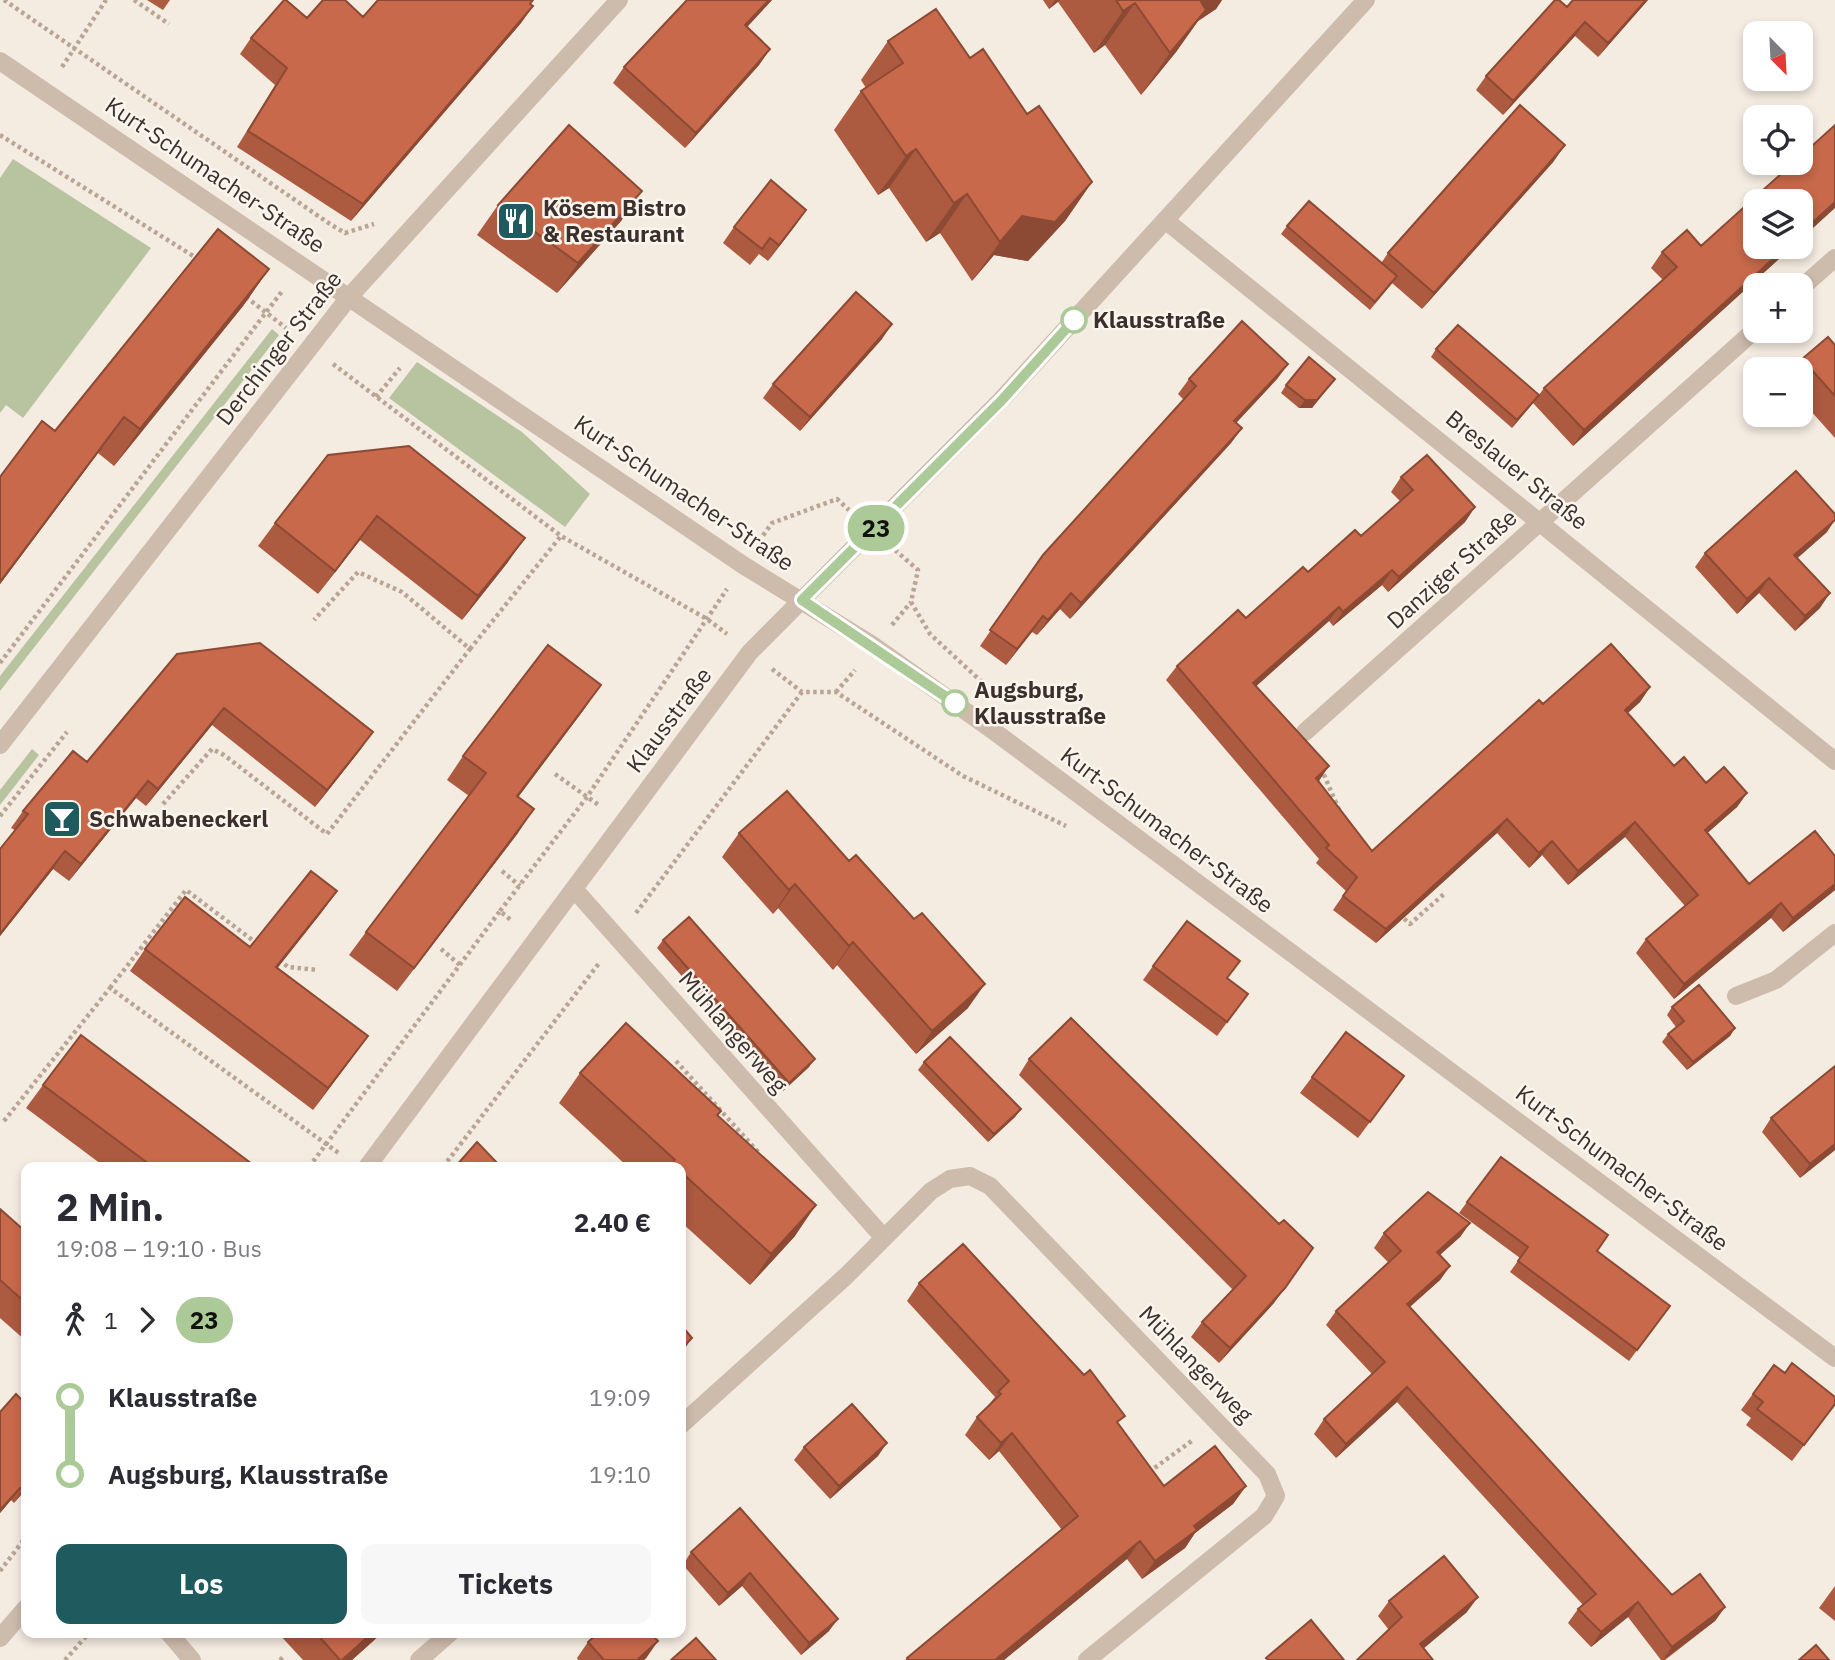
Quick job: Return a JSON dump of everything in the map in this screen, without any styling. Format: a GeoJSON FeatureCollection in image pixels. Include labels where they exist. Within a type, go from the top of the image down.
{"type":"FeatureCollection","features":[{"type":"Feature","properties":{"kind":"street","name":"Derchinger Straße"},"geometry":{"type":"LineString","coordinates":[[0,745],[350,296],[619,0]]}},
{"type":"Feature","properties":{"kind":"street","name":"Klausstraße"},"geometry":{"type":"LineString","coordinates":[[371,1162],[750,652],[1002,400],[1366,0]]}},
{"type":"Feature","properties":{"kind":"street","name":"Kurt-Schumacher-Straße"},"geometry":{"type":"LineString","coordinates":[[0,61],[743,565],[874,646],[1006,739],[1835,1358]]}},
{"type":"Feature","properties":{"kind":"street","name":"Breslauer Straße"},"geometry":{"type":"LineString","coordinates":[[1165,220],[1835,761]]}},
{"type":"Feature","properties":{"kind":"street"},"geometry":{"type":"LineString","coordinates":[[1813,277],[1835,258]]}},
{"type":"Feature","properties":{"kind":"street","name":"Danziger Straße"},"geometry":{"type":"LineString","coordinates":[[1305,732],[1743,341]]}},
{"type":"Feature","properties":{"kind":"street","name":"Mühlangerweg"},"geometry":{"type":"LineString","coordinates":[[574,889],[884,1238]]}},
{"type":"Feature","properties":{"kind":"street"},"geometry":{"type":"LineString","coordinates":[[1736,996],[1776,980],[1835,933]]}},
{"type":"Feature","properties":{"kind":"street","name":"Mühlangerweg"},"geometry":{"type":"LineString","coordinates":[[686,1420],[884,1238],[931,1191],[950,1179],[970,1176],[990,1186],[1267,1474],[1276,1496],[1264,1516],[1087,1660]]}},
{"type":"Feature","properties":{"kind":"street"},"geometry":{"type":"LineString","coordinates":[[0,1638],[21,1614]]}},
{"type":"Feature","properties":{"kind":"street"},"geometry":{"type":"LineString","coordinates":[[173,1638],[192,1660]]}},
{"type":"Feature","properties":{"kind":"street"},"geometry":{"type":"LineString","coordinates":[[419,1660],[444,1638]]}},
{"type":"Feature","properties":{"kind":"path"},"geometry":{"type":"LineString","coordinates":[[4,0],[345,233],[374,224],[380,228]]}},
{"type":"Feature","properties":{"kind":"path"},"geometry":{"type":"LineString","coordinates":[[47,92],[106,0]]}},
{"type":"Feature","properties":{"kind":"path"},"geometry":{"type":"LineString","coordinates":[[134,0],[169,24]]}},
{"type":"Feature","properties":{"kind":"path"},"geometry":{"type":"LineString","coordinates":[[0,135],[202,261]]}},
{"type":"Feature","properties":{"kind":"path"},"geometry":{"type":"LineString","coordinates":[[0,663],[284,289]]}},
{"type":"Feature","properties":{"kind":"path"},"geometry":{"type":"LineString","coordinates":[[245,296],[289,330]]}},
{"type":"Feature","properties":{"kind":"path"},"geometry":{"type":"LineString","coordinates":[[330,362],[561,536],[707,619],[802,692],[836,692],[963,776],[1073,829]]}},
{"type":"Feature","properties":{"kind":"path"},"geometry":{"type":"LineString","coordinates":[[376,397],[401,366]]}},
{"type":"Feature","properties":{"kind":"path"},"geometry":{"type":"LineString","coordinates":[[163,804],[212,749],[224,755],[327,834],[561,536]]}},
{"type":"Feature","properties":{"kind":"path"},"geometry":{"type":"LineString","coordinates":[[313,1162],[587,797],[743,565]]}},
{"type":"Feature","properties":{"kind":"path"},"geometry":{"type":"LineString","coordinates":[[918,570],[911,602],[930,634],[986,686]]}},
{"type":"Feature","properties":{"kind":"path"},"geometry":{"type":"LineString","coordinates":[[313,620],[358,572],[402,592],[470,649]]}},
{"type":"Feature","properties":{"kind":"path"},"geometry":{"type":"LineString","coordinates":[[0,816],[67,732]]}},
{"type":"Feature","properties":{"kind":"path"},"geometry":{"type":"LineString","coordinates":[[1305,732],[1344,820]]}},
{"type":"Feature","properties":{"kind":"path"},"geometry":{"type":"LineString","coordinates":[[931,755],[935,750]]}},
{"type":"Feature","properties":{"kind":"path"},"geometry":{"type":"LineString","coordinates":[[555,774],[623,822]]}},
{"type":"Feature","properties":{"kind":"path"},"geometry":{"type":"LineString","coordinates":[[502,871],[520,886]]}},
{"type":"Feature","properties":{"kind":"path"},"geometry":{"type":"LineString","coordinates":[[4,1121],[186,890],[267,951]]}},
{"type":"Feature","properties":{"kind":"path"},"geometry":{"type":"LineString","coordinates":[[1393,909],[1410,924],[1444,894]]}},
{"type":"Feature","properties":{"kind":"path"},"geometry":{"type":"LineString","coordinates":[[500,911],[536,939]]}},
{"type":"Feature","properties":{"kind":"path"},"geometry":{"type":"LineString","coordinates":[[442,949],[460,965]]}},
{"type":"Feature","properties":{"kind":"path"},"geometry":{"type":"LineString","coordinates":[[278,959],[288,967],[318,970]]}},
{"type":"Feature","properties":{"kind":"path"},"geometry":{"type":"LineString","coordinates":[[110,988],[348,1160]]}},
{"type":"Feature","properties":{"kind":"path"},"geometry":{"type":"LineString","coordinates":[[676,1061],[765,1160]]}},
{"type":"Feature","properties":{"kind":"path"},"geometry":{"type":"LineString","coordinates":[[1143,1477],[1218,1422]]}},
{"type":"Feature","properties":{"kind":"path"},"geometry":{"type":"LineString","coordinates":[[0,1570],[21,1543]]}},
{"type":"Feature","properties":{"kind":"path"},"geometry":{"type":"LineString","coordinates":[[65,1660],[85,1638]]}},
{"type":"Feature","properties":{"kind":"green space"},"geometry":{"type":"Polygon","coordinates":[[[13,159],[151,248],[23,418],[6,405],[0,413],[0,178],[13,159]]]}},
{"type":"Feature","properties":{"kind":"green space"},"geometry":{"type":"Polygon","coordinates":[[[272,329],[279,335],[0,691],[0,676],[272,329]]]}},
{"type":"Feature","properties":{"kind":"green space"},"geometry":{"type":"Polygon","coordinates":[[[417,362],[522,432],[590,494],[565,527],[389,398],[417,362]]]}},
{"type":"Feature","properties":{"kind":"green space"},"geometry":{"type":"Polygon","coordinates":[[[32,749],[39,755],[0,805],[0,790],[32,749]]]}},
{"type":"Feature","properties":{"kind":"building"},"geometry":{"type":"Polygon","coordinates":[[[284,0],[307,18],[323,0],[345,0],[363,17],[378,0],[533,0],[530,4],[533,6],[363,204],[248,131],[287,68],[251,38],[284,0]]]}},
{"type":"Feature","properties":{"kind":"building"},"geometry":{"type":"Polygon","coordinates":[[[687,0],[769,0],[745,25],[770,49],[696,133],[624,67],[687,0]]]}},
{"type":"Feature","properties":{"kind":"building"},"geometry":{"type":"Polygon","coordinates":[[[1116,0],[1200,0],[1206,10],[1170,53],[1135,3],[1123,11],[1116,0]]]}},
{"type":"Feature","properties":{"kind":"building"},"geometry":{"type":"Polygon","coordinates":[[[1555,0],[1567,7],[1573,0],[1646,0],[1608,43],[1585,22],[1513,101],[1486,76],[1555,0]]]}},
{"type":"Feature","properties":{"kind":"building"},"geometry":{"type":"Polygon","coordinates":[[[936,9],[970,58],[983,49],[1027,114],[1039,106],[1092,182],[1055,222],[1022,216],[1000,242],[967,194],[954,203],[916,149],[906,156],[861,91],[903,63],[888,41],[936,9]]]}},
{"type":"Feature","properties":{"kind":"building"},"geometry":{"type":"Polygon","coordinates":[[[1520,105],[1565,145],[1434,293],[1388,253],[1520,105]]]}},
{"type":"Feature","properties":{"kind":"building"},"geometry":{"type":"Polygon","coordinates":[[[569,125],[642,191],[578,263],[498,205],[569,125]]]}},
{"type":"Feature","properties":{"kind":"building"},"geometry":{"type":"Polygon","coordinates":[[[1835,125],[1835,202],[1813,222],[1813,189],[1764,189],[1780,175],[1813,175],[1813,145],[1835,125]]]}},
{"type":"Feature","properties":{"kind":"building"},"geometry":{"type":"Polygon","coordinates":[[[771,180],[806,210],[779,245],[770,238],[762,249],[734,227],[771,180]]]}},
{"type":"Feature","properties":{"kind":"building"},"geometry":{"type":"Polygon","coordinates":[[[1309,201],[1397,276],[1375,302],[1287,226],[1309,201]]]}},
{"type":"Feature","properties":{"kind":"building"},"geometry":{"type":"Polygon","coordinates":[[[1743,208],[1743,259],[1773,259],[1757,273],[1743,273],[1743,286],[1584,430],[1544,388],[1677,267],[1662,252],[1687,230],[1701,246],[1743,208]]]}},
{"type":"Feature","properties":{"kind":"building"},"geometry":{"type":"Polygon","coordinates":[[[218,229],[269,269],[140,429],[124,417],[0,582],[0,477],[42,421],[55,431],[218,229]]]}},
{"type":"Feature","properties":{"kind":"building"},"geometry":{"type":"Polygon","coordinates":[[[856,292],[892,324],[810,417],[773,384],[856,292]]]}},
{"type":"Feature","properties":{"kind":"building"},"geometry":{"type":"Polygon","coordinates":[[[1242,321],[1288,364],[1234,421],[1242,428],[1081,603],[1071,593],[1048,620],[1043,616],[1017,649],[990,630],[1043,555],[1196,386],[1189,379],[1242,321]]]}},
{"type":"Feature","properties":{"kind":"building"},"geometry":{"type":"Polygon","coordinates":[[[1458,325],[1539,395],[1517,420],[1436,349],[1458,325]]]}},
{"type":"Feature","properties":{"kind":"building"},"geometry":{"type":"Polygon","coordinates":[[[1828,337],[1835,345],[1835,396],[1813,371],[1813,357],[1804,357],[1828,337]]]}},
{"type":"Feature","properties":{"kind":"building"},"geometry":{"type":"Polygon","coordinates":[[[1309,357],[1335,379],[1317,400],[1305,400],[1286,385],[1309,357]]]}},
{"type":"Feature","properties":{"kind":"building"},"geometry":{"type":"Polygon","coordinates":[[[409,446],[525,538],[478,596],[377,516],[335,571],[275,523],[328,455],[409,446]]]}},
{"type":"Feature","properties":{"kind":"building"},"geometry":{"type":"Polygon","coordinates":[[[1427,455],[1475,507],[1399,577],[1392,570],[1343,612],[1339,607],[1253,683],[1329,766],[1316,778],[1372,851],[1539,700],[1543,704],[1611,644],[1650,687],[1625,710],[1674,766],[1684,757],[1706,783],[1724,767],[1747,793],[1705,830],[1749,884],[1815,831],[1835,856],[1835,884],[1793,918],[1781,903],[1684,984],[1646,939],[1698,895],[1635,822],[1578,871],[1552,841],[1539,853],[1507,819],[1386,929],[1343,896],[1357,877],[1326,848],[1329,845],[1177,666],[1238,610],[1246,618],[1303,567],[1308,572],[1355,530],[1361,536],[1413,490],[1401,477],[1427,455]]]}},
{"type":"Feature","properties":{"kind":"building"},"geometry":{"type":"Polygon","coordinates":[[[1796,471],[1835,514],[1835,520],[1794,555],[1830,593],[1805,616],[1769,578],[1747,599],[1705,553],[1796,471]]]}},
{"type":"Feature","properties":{"kind":"building"},"geometry":{"type":"Polygon","coordinates":[[[260,643],[373,732],[327,790],[224,708],[158,789],[148,781],[81,864],[65,851],[0,934],[0,849],[28,814],[23,811],[73,751],[87,762],[177,654],[260,643]]]}},
{"type":"Feature","properties":{"kind":"building"},"geometry":{"type":"Polygon","coordinates":[[[548,645],[601,685],[517,796],[534,809],[414,968],[366,932],[486,773],[463,756],[548,645]]]}},
{"type":"Feature","properties":{"kind":"building"},"geometry":{"type":"Polygon","coordinates":[[[787,791],[849,861],[856,855],[914,919],[922,913],[985,984],[932,1031],[853,942],[849,946],[795,884],[789,890],[739,833],[787,791]]]}},
{"type":"Feature","properties":{"kind":"building"},"geometry":{"type":"Polygon","coordinates":[[[311,871],[337,891],[276,967],[368,1036],[328,1088],[145,949],[185,897],[250,947],[311,871]]]}},
{"type":"Feature","properties":{"kind":"building"},"geometry":{"type":"Polygon","coordinates":[[[689,917],[815,1059],[789,1083],[663,940],[689,917]]]}},
{"type":"Feature","properties":{"kind":"building"},"geometry":{"type":"Polygon","coordinates":[[[1187,921],[1240,961],[1227,978],[1248,994],[1227,1022],[1153,966],[1187,921]]]}},
{"type":"Feature","properties":{"kind":"building"},"geometry":{"type":"Polygon","coordinates":[[[1699,985],[1735,1028],[1693,1062],[1668,1034],[1684,1021],[1672,1007],[1699,985]]]}},
{"type":"Feature","properties":{"kind":"building"},"geometry":{"type":"Polygon","coordinates":[[[1071,1018],[1279,1224],[1284,1220],[1313,1248],[1285,1288],[1230,1348],[1202,1322],[1246,1276],[1029,1059],[1071,1018]]]}},
{"type":"Feature","properties":{"kind":"building"},"geometry":{"type":"Polygon","coordinates":[[[626,1023],[721,1111],[717,1115],[816,1205],[771,1254],[686,1177],[686,1162],[674,1162],[675,1160],[580,1073],[626,1023]]]}},
{"type":"Feature","properties":{"kind":"building"},"geometry":{"type":"Polygon","coordinates":[[[1346,1032],[1404,1076],[1370,1122],[1312,1077],[1346,1032]]]}},
{"type":"Feature","properties":{"kind":"building"},"geometry":{"type":"Polygon","coordinates":[[[81,1035],[249,1162],[146,1162],[43,1085],[81,1035]]]}},
{"type":"Feature","properties":{"kind":"building"},"geometry":{"type":"Polygon","coordinates":[[[950,1037],[1021,1109],[994,1134],[924,1062],[950,1037]]]}},
{"type":"Feature","properties":{"kind":"building"},"geometry":{"type":"Polygon","coordinates":[[[1835,1066],[1835,1144],[1810,1164],[1771,1118],[1835,1066]]]}},
{"type":"Feature","properties":{"kind":"building"},"geometry":{"type":"Polygon","coordinates":[[[477,1142],[496,1162],[459,1162],[477,1142]]]}},
{"type":"Feature","properties":{"kind":"building"},"geometry":{"type":"Polygon","coordinates":[[[1501,1157],[1608,1235],[1597,1251],[1670,1306],[1637,1350],[1518,1261],[1528,1247],[1467,1202],[1501,1157]]]}},
{"type":"Feature","properties":{"kind":"building"},"geometry":{"type":"Polygon","coordinates":[[[1428,1192],[1470,1223],[1437,1252],[1450,1266],[1407,1304],[1672,1595],[1700,1574],[1725,1607],[1672,1647],[1638,1602],[1601,1632],[1578,1609],[1596,1594],[1407,1387],[1346,1444],[1324,1419],[1385,1362],[1336,1311],[1401,1251],[1384,1233],[1428,1192]]]}},
{"type":"Feature","properties":{"kind":"building"},"geometry":{"type":"Polygon","coordinates":[[[0,1209],[21,1228],[21,1299],[0,1280],[0,1209]]]}},
{"type":"Feature","properties":{"kind":"building"},"geometry":{"type":"Polygon","coordinates":[[[963,1244],[1084,1375],[1090,1370],[1125,1416],[1117,1422],[1164,1486],[1215,1446],[1246,1486],[1194,1526],[1197,1530],[1155,1561],[1140,1541],[995,1660],[908,1660],[907,1658],[1078,1516],[1012,1433],[1001,1443],[977,1417],[1001,1394],[998,1392],[1009,1381],[919,1283],[963,1244]]]}},
{"type":"Feature","properties":{"kind":"building"},"geometry":{"type":"Polygon","coordinates":[[[686,1331],[692,1338],[686,1344],[686,1331]]]}},
{"type":"Feature","properties":{"kind":"building"},"geometry":{"type":"Polygon","coordinates":[[[1792,1363],[1835,1397],[1835,1404],[1804,1445],[1757,1409],[1763,1402],[1753,1394],[1774,1365],[1785,1373],[1792,1363]]]}},
{"type":"Feature","properties":{"kind":"building"},"geometry":{"type":"Polygon","coordinates":[[[16,1394],[21,1399],[21,1489],[0,1510],[0,1412],[16,1394]]]}},
{"type":"Feature","properties":{"kind":"building"},"geometry":{"type":"Polygon","coordinates":[[[852,1404],[887,1443],[839,1486],[804,1447],[852,1404]]]}},
{"type":"Feature","properties":{"kind":"building"},"geometry":{"type":"Polygon","coordinates":[[[740,1508],[838,1619],[809,1643],[750,1573],[728,1593],[691,1552],[740,1508]]]}},
{"type":"Feature","properties":{"kind":"building"},"geometry":{"type":"Polygon","coordinates":[[[1444,1556],[1478,1597],[1420,1644],[1433,1660],[1357,1660],[1402,1617],[1389,1601],[1444,1556]]]}},
{"type":"Feature","properties":{"kind":"building"},"geometry":{"type":"Polygon","coordinates":[[[1311,1620],[1344,1660],[1266,1658],[1311,1620]]]}},
{"type":"Feature","properties":{"kind":"building"},"geometry":{"type":"Polygon","coordinates":[[[320,1638],[366,1638],[342,1660],[320,1638]]]}},
{"type":"Feature","properties":{"kind":"building"},"geometry":{"type":"Polygon","coordinates":[[[592,1638],[655,1638],[658,1641],[637,1660],[604,1660],[588,1642],[592,1638]]]}},
{"type":"Feature","properties":{"kind":"building"},"geometry":{"type":"Polygon","coordinates":[[[696,1638],[716,1660],[671,1660],[696,1638]]]}},
{"type":"Feature","properties":{"kind":"building"},"geometry":{"type":"Polygon","coordinates":[[[1816,1645],[1829,1660],[1799,1660],[1816,1645]]]}},
{"type":"Feature","properties":{"kind":"bus line","name":"23"},"geometry":{"type":"LineString","coordinates":[[955,703],[802,600],[1002,400],[1074,320]]}},
{"type":"Feature","properties":{"kind":"place","name":"Kösem Bistro & Restaurant"},"geometry":{"type":"Point","coordinates":[516,221]}},
{"type":"Feature","properties":{"kind":"place","name":"Klausstraße"},"geometry":{"type":"Point","coordinates":[1074,320]}},
{"type":"Feature","properties":{"kind":"place","name":"Augsburg, Klausstraße"},"geometry":{"type":"Point","coordinates":[955,703]}},
{"type":"Feature","properties":{"kind":"place","name":"Schwabeneckerl"},"geometry":{"type":"Point","coordinates":[62,819]}}]}
